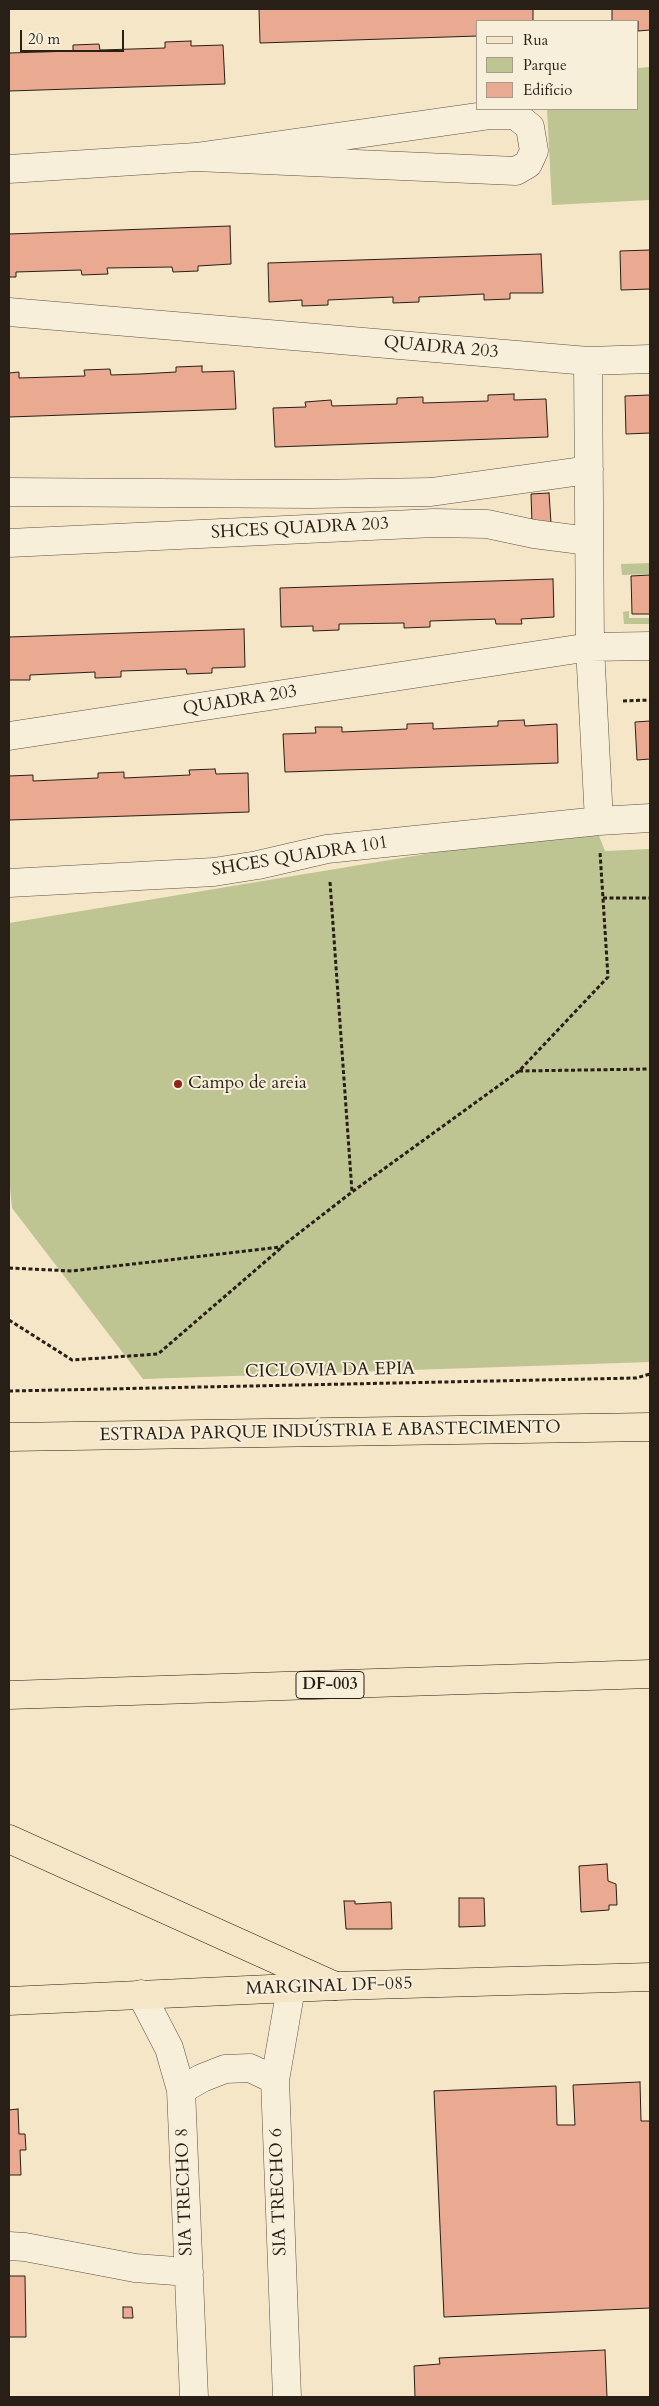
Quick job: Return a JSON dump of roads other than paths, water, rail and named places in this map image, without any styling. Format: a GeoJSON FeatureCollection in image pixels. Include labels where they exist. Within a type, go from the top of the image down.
{"type":"FeatureCollection","features":[{"type":"Feature","properties":{"kind":"main road"},"geometry":{"type":"LineString","coordinates":[[618,1428],[650,1419]]}},
{"type":"Feature","properties":{"kind":"main road","name":"ESTRADA PARQUE INDÚSTRIA E ABASTECIMENTO"},"geometry":{"type":"LineString","coordinates":[[9,1437],[650,1427]]}},
{"type":"Feature","properties":{"kind":"main road","name":"DF-003"},"geometry":{"type":"LineString","coordinates":[[9,1695],[650,1674]]}},
{"type":"Feature","properties":{"kind":"main road"},"geometry":{"type":"LineString","coordinates":[[9,1839],[335,1986]]}},
{"type":"Feature","properties":{"kind":"main road","name":"MARGINAL DF-085"},"geometry":{"type":"LineString","coordinates":[[9,2001],[335,1986],[650,1977]]}},
{"type":"Feature","properties":{"kind":"street"},"geometry":{"type":"LineString","coordinates":[[9,170],[196,157],[491,115],[515,115],[530,127],[534,151],[528,164],[516,171],[196,157]]}},
{"type":"Feature","properties":{"kind":"street","name":"QUADRA 203"},"geometry":{"type":"LineString","coordinates":[[9,312],[588,361],[650,359]]}},
{"type":"Feature","properties":{"kind":"street"},"geometry":{"type":"LineString","coordinates":[[588,361],[590,647],[599,821]]}},
{"type":"Feature","properties":{"kind":"street","name":"SHCES QUADRA 203"},"geometry":{"type":"LineString","coordinates":[[9,492],[300,494],[431,492],[589,470]]}},
{"type":"Feature","properties":{"kind":"street"},"geometry":{"type":"LineString","coordinates":[[431,492],[434,523]]}},
{"type":"Feature","properties":{"kind":"street","name":"SHCES QUADRA 203"},"geometry":{"type":"LineString","coordinates":[[9,543],[434,523],[487,524],[534,534],[589,541]]}},
{"type":"Feature","properties":{"kind":"street","name":"QUADRA 203"},"geometry":{"type":"LineString","coordinates":[[9,736],[590,647],[650,646]]}},
{"type":"Feature","properties":{"kind":"street","name":"SHCES QUADRA 101"},"geometry":{"type":"LineString","coordinates":[[9,883],[214,872],[258,865],[327,849],[599,821],[650,818]]}},
{"type":"Feature","properties":{"kind":"street","name":"SIA TRECHO 6"},"geometry":{"type":"LineString","coordinates":[[287,2397],[275,2080],[291,1988]]}},
{"type":"Feature","properties":{"kind":"street","name":"SIA TRECHO 8"},"geometry":{"type":"LineString","coordinates":[[141,1994],[169,2048],[181,2090],[194,2397]]}},
{"type":"Feature","properties":{"kind":"street"},"geometry":{"type":"LineString","coordinates":[[181,2090],[202,2078],[225,2069],[250,2068],[275,2080]]}},
{"type":"Feature","properties":{"kind":"street"},"geometry":{"type":"LineString","coordinates":[[9,2246],[25,2247],[135,2268],[189,2272]]}},
{"type":"Feature","properties":{"kind":"place","name":"Campo de areia"},"geometry":{"type":"Point","coordinates":[178,1084]}}]}
